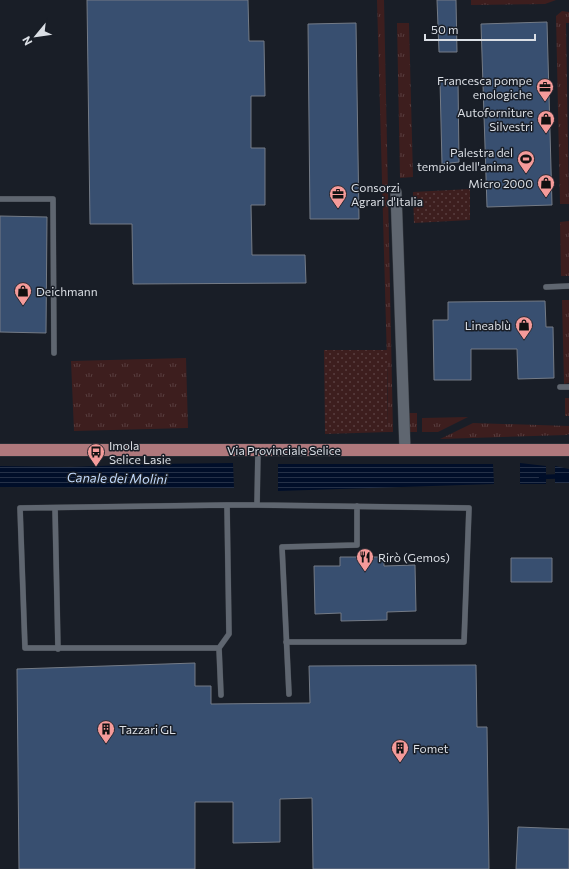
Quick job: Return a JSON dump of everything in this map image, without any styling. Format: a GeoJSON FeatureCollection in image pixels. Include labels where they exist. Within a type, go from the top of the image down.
{"type":"FeatureCollection","features":[{"type":"Feature","properties":{"kind":"main road","name":"Via Provinciale Selice"},"geometry":{"type":"LineString","coordinates":[[0,450],[569,450]]}},
{"type":"Feature","properties":{"kind":"street"},"geometry":{"type":"LineString","coordinates":[[396,192],[405,450]]}},
{"type":"Feature","properties":{"kind":"lane"},"geometry":{"type":"LineString","coordinates":[[0,200],[53,199],[54,353]]}},
{"type":"Feature","properties":{"kind":"lane"},"geometry":{"type":"LineString","coordinates":[[546,287],[569,286]]}},
{"type":"Feature","properties":{"kind":"lane"},"geometry":{"type":"LineString","coordinates":[[560,387],[569,387]]}},
{"type":"Feature","properties":{"kind":"lane"},"geometry":{"type":"LineString","coordinates":[[257,505],[258,450]]}},
{"type":"Feature","properties":{"kind":"lane"},"geometry":{"type":"LineString","coordinates":[[220,695],[218,648],[229,634],[227,505]]}},
{"type":"Feature","properties":{"kind":"lane"},"geometry":{"type":"LineString","coordinates":[[218,648],[25,648],[20,508],[227,505],[469,508],[464,642],[286,642]]}},
{"type":"Feature","properties":{"kind":"lane"},"geometry":{"type":"LineString","coordinates":[[288,694],[282,546],[357,545],[357,506]]}},
{"type":"Feature","properties":{"kind":"lane"},"geometry":{"type":"LineString","coordinates":[[55,508],[58,649]]}},
{"type":"Feature","properties":{"kind":"green space"},"geometry":{"type":"Polygon","coordinates":[[[377,0],[384,0],[393,432],[388,432],[377,0]]]}},
{"type":"Feature","properties":{"kind":"green space"},"geometry":{"type":"Polygon","coordinates":[[[471,0],[556,0],[545,4],[471,5],[471,0]]]}},
{"type":"Feature","properties":{"kind":"green space"},"geometry":{"type":"Polygon","coordinates":[[[562,11],[569,12],[569,23],[566,23],[569,204],[560,204],[556,16],[562,11]]]}},
{"type":"Feature","properties":{"kind":"green space"},"geometry":{"type":"Polygon","coordinates":[[[397,23],[409,23],[413,177],[400,178],[397,23]]]}},
{"type":"Feature","properties":{"kind":"green space"},"geometry":{"type":"Polygon","coordinates":[[[470,189],[470,220],[414,223],[413,192],[470,189]]]}},
{"type":"Feature","properties":{"kind":"green space"},"geometry":{"type":"Polygon","coordinates":[[[569,221],[569,276],[561,276],[560,222],[569,221]]]}},
{"type":"Feature","properties":{"kind":"green space"},"geometry":{"type":"Polygon","coordinates":[[[562,300],[569,300],[569,383],[564,384],[562,300]]]}},
{"type":"Feature","properties":{"kind":"green space"},"geometry":{"type":"Polygon","coordinates":[[[324,350],[387,350],[388,432],[325,434],[324,350]]]}},
{"type":"Feature","properties":{"kind":"green space"},"geometry":{"type":"Polygon","coordinates":[[[186,358],[188,428],[74,431],[71,361],[186,358]]]}},
{"type":"Feature","properties":{"kind":"green space"},"geometry":{"type":"Polygon","coordinates":[[[565,398],[569,398],[569,416],[565,416],[565,398]]]}},
{"type":"Feature","properties":{"kind":"green space"},"geometry":{"type":"Polygon","coordinates":[[[409,413],[417,413],[417,432],[410,432],[409,413]]]}},
{"type":"Feature","properties":{"kind":"green space"},"geometry":{"type":"Polygon","coordinates":[[[468,417],[438,432],[422,432],[422,418],[468,417]]]}},
{"type":"Feature","properties":{"kind":"green space"},"geometry":{"type":"Polygon","coordinates":[[[473,423],[569,426],[569,434],[440,439],[473,423]]]}},
{"type":"Feature","properties":{"kind":"water"},"geometry":{"type":"Polygon","coordinates":[[[233,463],[234,488],[0,487],[0,466],[70,467],[233,463]]]}},
{"type":"Feature","properties":{"kind":"water"},"geometry":{"type":"Polygon","coordinates":[[[520,463],[546,466],[546,484],[520,484],[520,463]]]}},
{"type":"Feature","properties":{"kind":"water"},"geometry":{"type":"Polygon","coordinates":[[[278,464],[493,464],[494,484],[278,491],[278,464]]]}},
{"type":"Feature","properties":{"kind":"water"},"geometry":{"type":"Polygon","coordinates":[[[555,466],[569,469],[569,483],[555,483],[555,466]]]}},
{"type":"Feature","properties":{"kind":"building"},"geometry":{"type":"Polygon","coordinates":[[[87,0],[248,0],[249,41],[264,41],[265,96],[251,96],[251,148],[265,148],[265,205],[251,205],[252,255],[305,255],[306,283],[133,284],[132,224],[90,224],[87,0]]]}},
{"type":"Feature","properties":{"kind":"building"},"geometry":{"type":"Polygon","coordinates":[[[437,0],[456,0],[457,52],[439,52],[437,0]]]}},
{"type":"Feature","properties":{"kind":"building"},"geometry":{"type":"Polygon","coordinates":[[[547,22],[552,205],[487,207],[481,24],[547,22]]]}},
{"type":"Feature","properties":{"kind":"building"},"geometry":{"type":"Polygon","coordinates":[[[356,23],[359,219],[310,219],[308,24],[356,23]]]}},
{"type":"Feature","properties":{"kind":"building"},"geometry":{"type":"Polygon","coordinates":[[[458,80],[459,162],[442,164],[440,81],[458,80]]]}},
{"type":"Feature","properties":{"kind":"building"},"geometry":{"type":"Polygon","coordinates":[[[0,216],[47,217],[46,333],[0,332],[0,216]]]}},
{"type":"Feature","properties":{"kind":"building"},"geometry":{"type":"Polygon","coordinates":[[[545,301],[546,327],[553,327],[554,378],[518,379],[517,349],[471,349],[471,380],[434,380],[433,320],[448,320],[448,302],[545,301]]]}},
{"type":"Feature","properties":{"kind":"building"},"geometry":{"type":"Polygon","coordinates":[[[340,557],[384,557],[384,566],[415,565],[416,611],[387,612],[387,620],[341,621],[341,613],[315,614],[314,566],[340,566],[340,557]]]}},
{"type":"Feature","properties":{"kind":"building"},"geometry":{"type":"Polygon","coordinates":[[[511,558],[552,558],[552,582],[511,582],[511,558]]]}},
{"type":"Feature","properties":{"kind":"building"},"geometry":{"type":"Polygon","coordinates":[[[195,663],[195,686],[211,686],[211,704],[310,703],[309,666],[476,665],[477,727],[487,727],[489,869],[313,869],[312,798],[280,799],[280,842],[233,843],[233,802],[195,802],[195,869],[19,869],[17,669],[195,663]]]}},
{"type":"Feature","properties":{"kind":"building"},"geometry":{"type":"Polygon","coordinates":[[[518,827],[569,829],[569,869],[516,869],[518,827]]]}},
{"type":"Feature","properties":{"kind":"waterway","name":"Canale dei Molini"},"geometry":{"type":"LineString","coordinates":[[541,477],[569,476]]}},
{"type":"Feature","properties":{"kind":"place","name":"Francesca pompe enologiche"},"geometry":{"type":"Point","coordinates":[545,102]}},
{"type":"Feature","properties":{"kind":"place","name":"Autoforniture Silvestri"},"geometry":{"type":"Point","coordinates":[546,134]}},
{"type":"Feature","properties":{"kind":"place","name":"Palestra del tempio dell'anima"},"geometry":{"type":"Point","coordinates":[526,174]}},
{"type":"Feature","properties":{"kind":"place","name":"Micro 2000"},"geometry":{"type":"Point","coordinates":[546,198]}},
{"type":"Feature","properties":{"kind":"place","name":"Consorzi Agrari d'Italia"},"geometry":{"type":"Point","coordinates":[338,209]}},
{"type":"Feature","properties":{"kind":"place","name":"Deichmann"},"geometry":{"type":"Point","coordinates":[23,306]}},
{"type":"Feature","properties":{"kind":"place","name":"Lineablù"},"geometry":{"type":"Point","coordinates":[524,340]}},
{"type":"Feature","properties":{"kind":"place","name":"Imola Selice Lasie"},"geometry":{"type":"Point","coordinates":[96,467]}},
{"type":"Feature","properties":{"kind":"place","name":"Rirò (Gemos)"},"geometry":{"type":"Point","coordinates":[365,572]}},
{"type":"Feature","properties":{"kind":"place","name":"Tazzari GL"},"geometry":{"type":"Point","coordinates":[106,744]}},
{"type":"Feature","properties":{"kind":"place","name":"Fomet"},"geometry":{"type":"Point","coordinates":[400,763]}}]}
